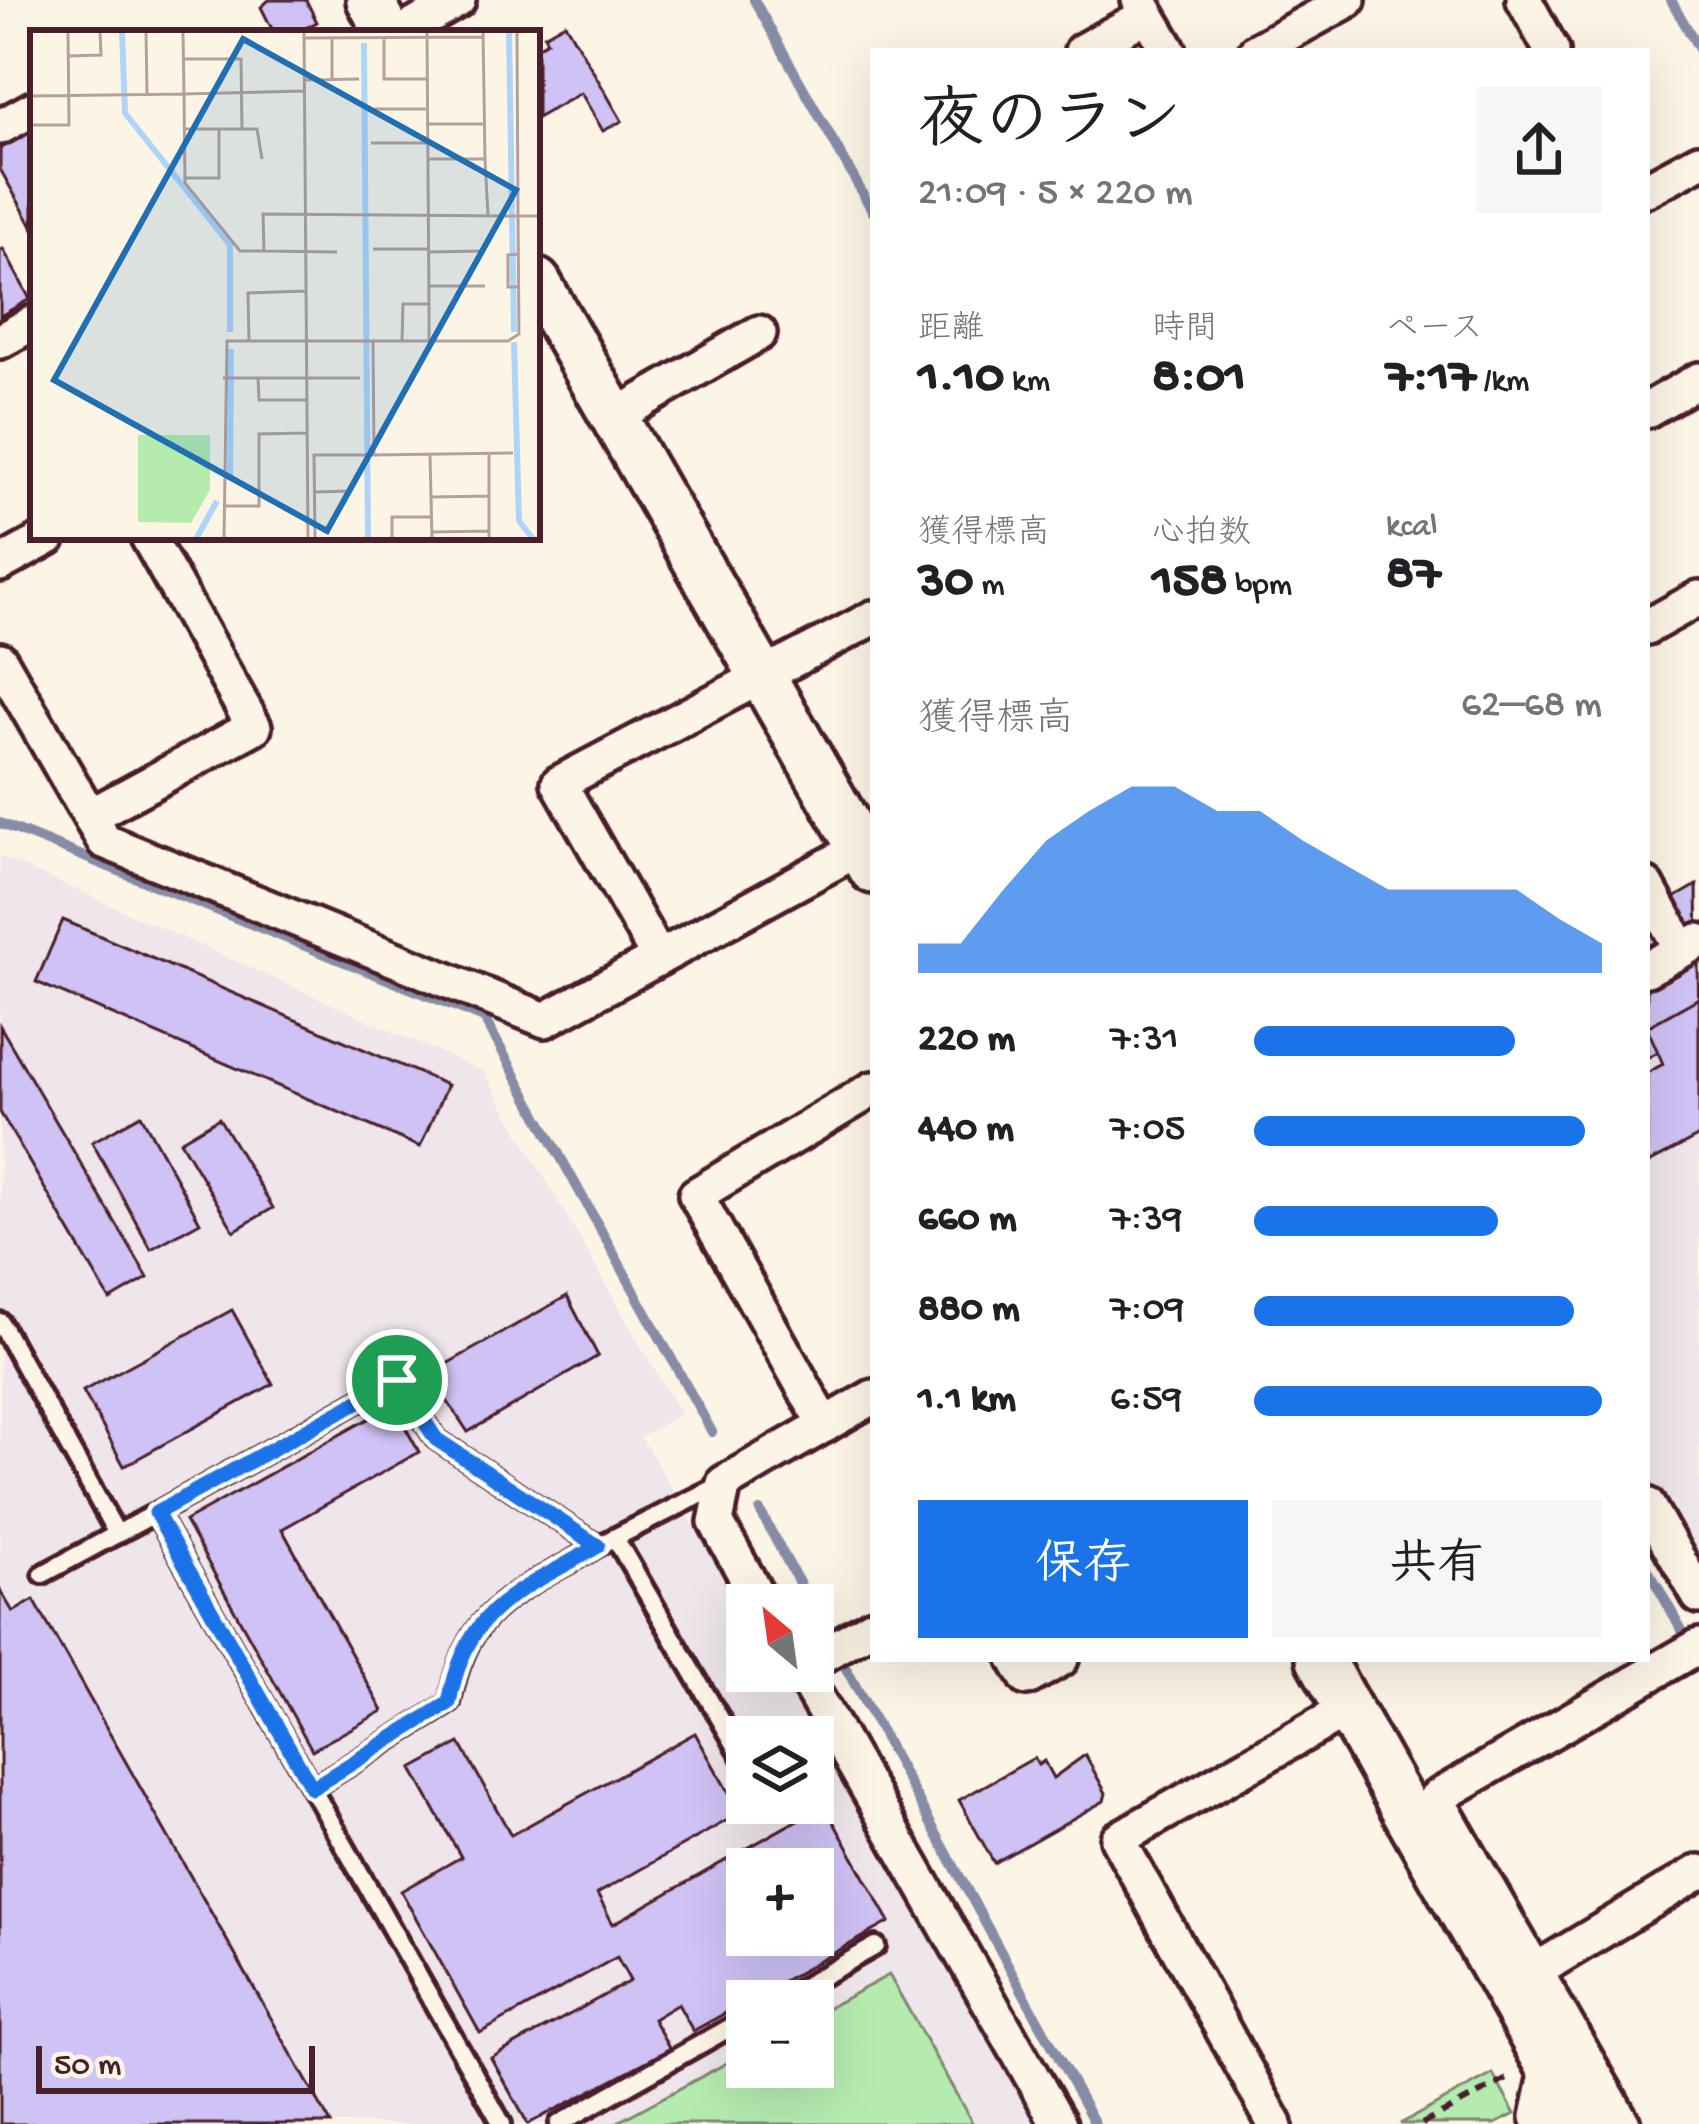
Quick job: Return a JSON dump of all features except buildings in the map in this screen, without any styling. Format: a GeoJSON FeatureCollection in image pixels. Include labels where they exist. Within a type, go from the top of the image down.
{"type":"FeatureCollection","features":[{"type":"Feature","properties":{"kind":"street"},"geometry":{"type":"LineString","coordinates":[[370,0],[386,30]]}},
{"type":"Feature","properties":{"kind":"street"},"geometry":{"type":"LineString","coordinates":[[406,30],[458,0]]}},
{"type":"Feature","properties":{"kind":"street"},"geometry":{"type":"LineString","coordinates":[[1261,48],[1348,0]]}},
{"type":"Feature","properties":{"kind":"street"},"geometry":{"type":"LineString","coordinates":[[1524,0],[1550,48]]}},
{"type":"Feature","properties":{"kind":"street"},"geometry":{"type":"LineString","coordinates":[[1086,48],[1143,8],[1167,48]]}},
{"type":"Feature","properties":{"kind":"street"},"geometry":{"type":"LineString","coordinates":[[0,127],[30,111]]}},
{"type":"Feature","properties":{"kind":"street"},"geometry":{"type":"LineString","coordinates":[[1650,187],[1699,160]]}},
{"type":"Feature","properties":{"kind":"street"},"geometry":{"type":"LineString","coordinates":[[0,660],[104,841],[545,1020],[869,853],[540,287]]}},
{"type":"Feature","properties":{"kind":"street"},"geometry":{"type":"LineString","coordinates":[[0,341],[30,324]]}},
{"type":"Feature","properties":{"kind":"street"},"geometry":{"type":"LineString","coordinates":[[616,416],[759,333]]}},
{"type":"Feature","properties":{"kind":"street"},"geometry":{"type":"LineString","coordinates":[[1650,408],[1699,380]]}},
{"type":"Feature","properties":{"kind":"street"},"geometry":{"type":"LineString","coordinates":[[0,564],[44,540]]}},
{"type":"Feature","properties":{"kind":"street"},"geometry":{"type":"LineString","coordinates":[[90,816],[254,727],[150,540]]}},
{"type":"Feature","properties":{"kind":"street"},"geometry":{"type":"LineString","coordinates":[[1650,625],[1699,598]]}},
{"type":"Feature","properties":{"kind":"street"},"geometry":{"type":"LineString","coordinates":[[658,958],[559,782],[870,620]]}},
{"type":"Feature","properties":{"kind":"street"},"geometry":{"type":"LineString","coordinates":[[1650,890],[1690,945],[1650,967]]}},
{"type":"Feature","properties":{"kind":"street"},"geometry":{"type":"LineString","coordinates":[[825,1424],[696,1196],[870,1091]]}},
{"type":"Feature","properties":{"kind":"street"},"geometry":{"type":"LineString","coordinates":[[750,1584],[716,1522],[724,1483],[870,1399]]}},
{"type":"Feature","properties":{"kind":"street"},"geometry":{"type":"LineString","coordinates":[[1650,1509],[1699,1596]]}},
{"type":"Feature","properties":{"kind":"street"},"geometry":{"type":"LineString","coordinates":[[1623,2124],[1436,1798],[1690,1651]]}},
{"type":"Feature","properties":{"kind":"street"},"geometry":{"type":"LineString","coordinates":[[834,1657],[1060,2124]]}},
{"type":"Feature","properties":{"kind":"street"},"geometry":{"type":"LineString","coordinates":[[1018,1662],[1027,1678],[1056,1662]]}},
{"type":"Feature","properties":{"kind":"street"},"geometry":{"type":"LineString","coordinates":[[1322,1662],[1582,2124]]}},
{"type":"Feature","properties":{"kind":"street"},"geometry":{"type":"LineString","coordinates":[[1275,2124],[1118,1839],[1348,1709]]}},
{"type":"Feature","properties":{"kind":"street"},"geometry":{"type":"LineString","coordinates":[[1535,1971],[1699,1872]]}},
{"type":"Feature","properties":{"kind":"street"},"geometry":{"type":"LineString","coordinates":[[1541,2124],[1538,2117],[1549,2065]]}},
{"type":"Feature","properties":{"kind":"lane"},"geometry":{"type":"LineString","coordinates":[[0,1322],[117,1534]]}},
{"type":"Feature","properties":{"kind":"lane"},"geometry":{"type":"LineString","coordinates":[[43,1574],[397,1380],[436,1439],[607,1542],[726,1732]]}},
{"type":"Feature","properties":{"kind":"lane"},"geometry":{"type":"LineString","coordinates":[[312,1788],[449,1703],[467,1638],[486,1614],[607,1542],[724,1483]]}},
{"type":"Feature","properties":{"kind":"lane"},"geometry":{"type":"LineString","coordinates":[[156,1513],[502,2124]]}},
{"type":"Feature","properties":{"kind":"lane"},"geometry":{"type":"LineString","coordinates":[[815,1980],[876,1946]]}},
{"type":"Feature","properties":{"kind":"lane"},"geometry":{"type":"LineString","coordinates":[[559,2124],[726,2030]]}},
{"type":"Feature","properties":{"kind":"path"},"geometry":{"type":"LineString","coordinates":[[1422,2124],[1499,2084]]}},
{"type":"Feature","properties":{"kind":"shaded area"},"geometry":{"type":"Polygon","coordinates":[[[0,856],[484,1072],[680,1414],[641,1437],[729,1584],[726,1692],[792,1692],[806,1716],[726,1716],[726,1824],[834,1824],[834,1764],[1042,2124],[0,2124],[0,856]]]}},
{"type":"Feature","properties":{"kind":"shaded area"},"geometry":{"type":"Polygon","coordinates":[[[1699,955],[1699,1572],[1650,1484],[1650,982],[1699,955]]]}},
{"type":"Feature","properties":{"kind":"green space"},"geometry":{"type":"Polygon","coordinates":[[[889,1975],[973,2124],[614,2124],[726,2063],[726,2088],[834,2088],[834,2005],[889,1975]]]}},
{"type":"Feature","properties":{"kind":"green space"},"geometry":{"type":"Polygon","coordinates":[[[1493,2074],[1515,2114],[1495,2124],[1400,2124],[1493,2074]]]}},
{"type":"Feature","properties":{"kind":"waterway"},"geometry":{"type":"LineString","coordinates":[[754,0],[870,207]]}},
{"type":"Feature","properties":{"kind":"waterway"},"geometry":{"type":"LineString","coordinates":[[1671,0],[1699,49]]}},
{"type":"Feature","properties":{"kind":"waterway"},"geometry":{"type":"LineString","coordinates":[[0,823],[484,1018],[712,1432]]}},
{"type":"Feature","properties":{"kind":"waterway"},"geometry":{"type":"LineString","coordinates":[[760,1511],[800,1584]]}},
{"type":"Feature","properties":{"kind":"waterway"},"geometry":{"type":"LineString","coordinates":[[1650,1573],[1692,1648]]}},
{"type":"Feature","properties":{"kind":"waterway"},"geometry":{"type":"LineString","coordinates":[[834,1646],[1095,2124]]}},
{"type":"Feature","properties":{"kind":"route"},"geometry":{"type":"LineString","coordinates":[[397,1380],[436,1439],[598,1546],[486,1614],[467,1638],[449,1703],[312,1788],[156,1513],[397,1380]]}}]}
